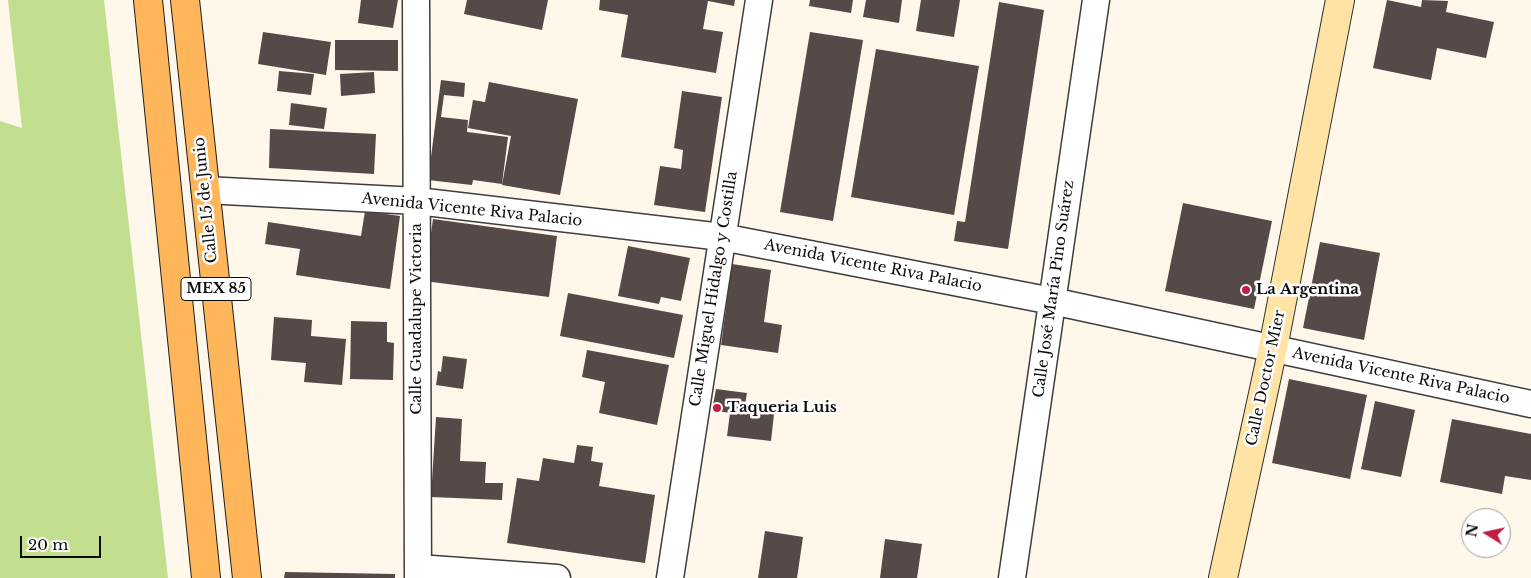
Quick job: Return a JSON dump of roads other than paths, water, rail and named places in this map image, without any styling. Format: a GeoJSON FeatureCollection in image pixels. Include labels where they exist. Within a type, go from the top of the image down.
{"type":"FeatureCollection","features":[{"type":"Feature","properties":{"kind":"main road","name":"MEX 85"},"geometry":{"type":"LineString","coordinates":[[148,0],[206,578]]}},
{"type":"Feature","properties":{"kind":"main road","name":"Calle 15 de Junio"},"geometry":{"type":"LineString","coordinates":[[185,0],[247,578]]}},
{"type":"Feature","properties":{"kind":"main road","name":"Calle Doctor Mier"},"geometry":{"type":"LineString","coordinates":[[1223,578],[1273,348],[1340,0]]}},
{"type":"Feature","properties":{"kind":"main road"},"geometry":{"type":"LineString","coordinates":[[193,441],[232,435]]}},
{"type":"Feature","properties":{"kind":"street","name":"Calle Guadalupe Victoria"},"geometry":{"type":"LineString","coordinates":[[416,0],[418,573]]}},
{"type":"Feature","properties":{"kind":"street","name":"Calle Miguel Hidalgo y Costilla"},"geometry":{"type":"LineString","coordinates":[[670,578],[760,0]]}},
{"type":"Feature","properties":{"kind":"street","name":"Calle José María Pino Suárez"},"geometry":{"type":"LineString","coordinates":[[1012,578],[1096,0]]}},
{"type":"Feature","properties":{"kind":"street","name":"Avenida Vicente Riva Palacio"},"geometry":{"type":"LineString","coordinates":[[205,190],[417,202],[722,237],[1052,300],[1531,404]]}},
{"type":"Feature","properties":{"kind":"street"},"geometry":{"type":"LineString","coordinates":[[418,573],[557,578]]}},
{"type":"Feature","properties":{"kind":"place","name":"La Argentina"},"geometry":{"type":"Point","coordinates":[1246,290]}},
{"type":"Feature","properties":{"kind":"place","name":"Taqueria Luis"},"geometry":{"type":"Point","coordinates":[717,408]}}]}
